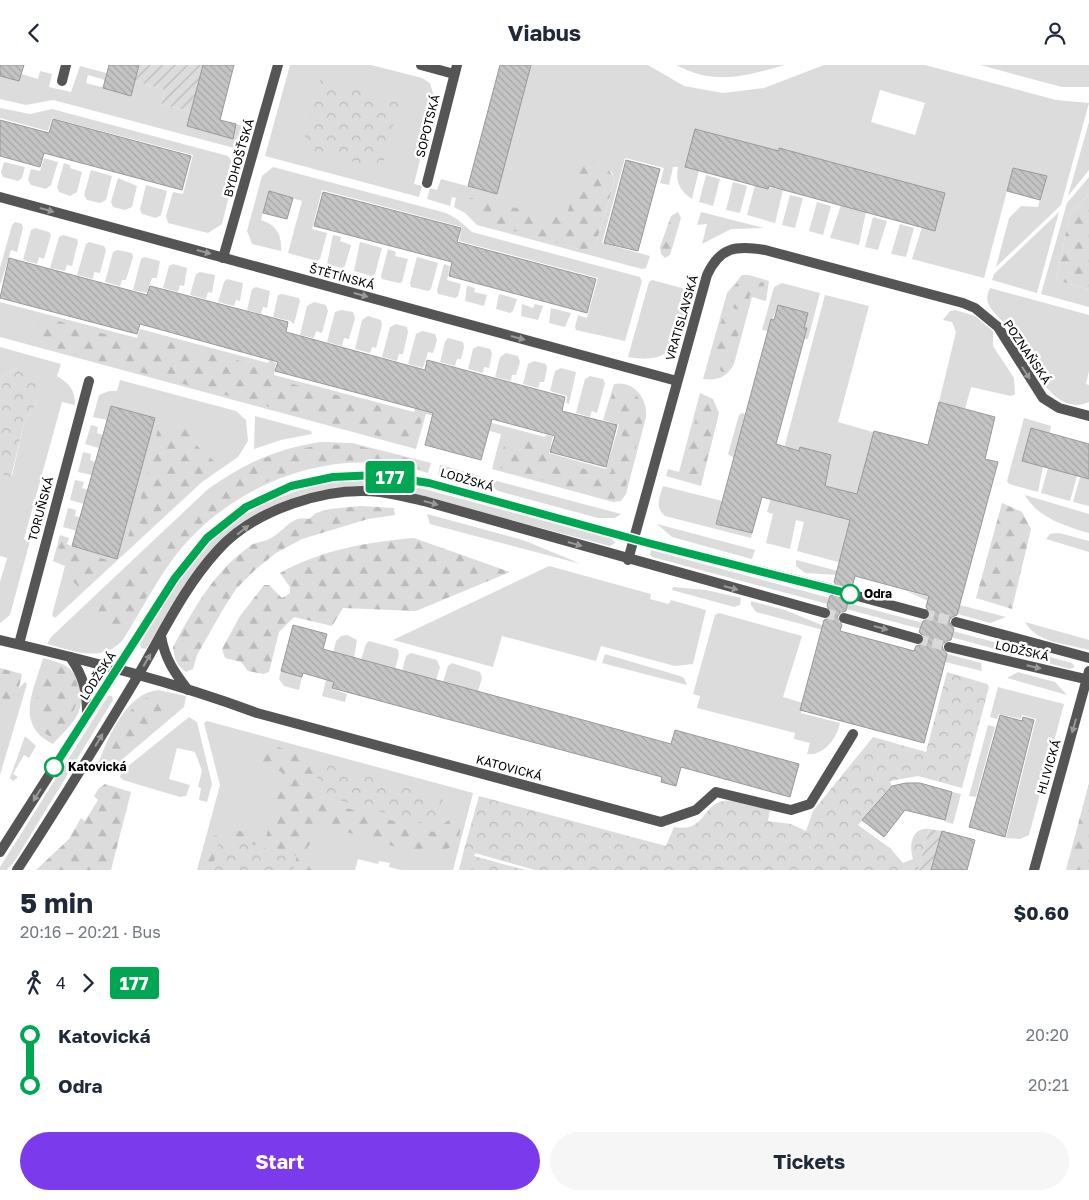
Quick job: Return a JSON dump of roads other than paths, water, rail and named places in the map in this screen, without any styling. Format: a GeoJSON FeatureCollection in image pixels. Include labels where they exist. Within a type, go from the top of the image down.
{"type":"FeatureCollection","features":[{"type":"Feature","properties":{"kind":"street"},"geometry":{"type":"LineString","coordinates":[[62,81],[66,65]]}},
{"type":"Feature","properties":{"kind":"street","name":"BYDHOŠŤSKÁ"},"geometry":{"type":"LineString","coordinates":[[223,258],[278,65]]}},
{"type":"Feature","properties":{"kind":"street","name":"SOPOTSKÁ"},"geometry":{"type":"LineString","coordinates":[[421,65],[455,69],[427,183]]}},
{"type":"Feature","properties":{"kind":"street","name":"ŠTĚTÍNSKÁ"},"geometry":{"type":"LineString","coordinates":[[0,197],[677,381]]}},
{"type":"Feature","properties":{"kind":"street","name":"VRATISLAVSKÁ"},"geometry":{"type":"LineString","coordinates":[[628,560],[707,275],[713,263],[731,249],[743,247],[765,250],[963,303],[975,308]]}},
{"type":"Feature","properties":{"kind":"street","name":"POZNAŇSKÁ"},"geometry":{"type":"LineString","coordinates":[[975,308],[998,327],[1043,398],[1059,408],[1089,416]]}},
{"type":"Feature","properties":{"kind":"street","name":"TORUŇSKÁ"},"geometry":{"type":"LineString","coordinates":[[19,644],[89,381]]}},
{"type":"Feature","properties":{"kind":"street","name":"LODŽSKÁ"},"geometry":{"type":"LineString","coordinates":[[0,852],[175,578],[207,538],[246,507],[291,486],[333,477],[377,475],[429,483],[634,540],[832,589]]}},
{"type":"Feature","properties":{"kind":"street"},"geometry":{"type":"LineString","coordinates":[[17,870],[138,676],[189,587],[218,549],[252,523],[292,503],[330,494],[379,492],[424,501],[628,560],[825,613]]}},
{"type":"Feature","properties":{"kind":"street"},"geometry":{"type":"LineString","coordinates":[[850,594],[924,614]]}},
{"type":"Feature","properties":{"kind":"street"},"geometry":{"type":"LineString","coordinates":[[844,618],[918,639]]}},
{"type":"Feature","properties":{"kind":"street","name":"LODŽSKÁ"},"geometry":{"type":"LineString","coordinates":[[956,622],[1089,658]]}},
{"type":"Feature","properties":{"kind":"street"},"geometry":{"type":"LineString","coordinates":[[161,636],[164,655],[171,669],[188,691]]}},
{"type":"Feature","properties":{"kind":"street"},"geometry":{"type":"LineString","coordinates":[[0,640],[117,669]]}},
{"type":"Feature","properties":{"kind":"street","name":"LODŽSKÁ"},"geometry":{"type":"LineString","coordinates":[[949,647],[1088,676]]}},
{"type":"Feature","properties":{"kind":"street"},"geometry":{"type":"LineString","coordinates":[[70,657],[84,679],[87,692],[87,714]]}},
{"type":"Feature","properties":{"kind":"street","name":"KATOVICKÁ"},"geometry":{"type":"LineString","coordinates":[[117,669],[257,713],[661,821],[696,810],[716,792],[791,810],[810,804],[853,734]]}},
{"type":"Feature","properties":{"kind":"street","name":"HLIVICKÁ"},"geometry":{"type":"LineString","coordinates":[[1034,870],[1088,676]]}},
{"type":"Feature","properties":{"kind":"tunnel"},"geometry":{"type":"LineString","coordinates":[[832,589],[850,594]]}},
{"type":"Feature","properties":{"kind":"tunnel"},"geometry":{"type":"LineString","coordinates":[[825,613],[844,618]]}},
{"type":"Feature","properties":{"kind":"tunnel"},"geometry":{"type":"LineString","coordinates":[[924,614],[956,622]]}},
{"type":"Feature","properties":{"kind":"tunnel"},"geometry":{"type":"LineString","coordinates":[[918,639],[949,647]]}},
{"type":"Feature","properties":{"kind":"place","name":"Odra"},"geometry":{"type":"Point","coordinates":[850,594]}},
{"type":"Feature","properties":{"kind":"place","name":"Katovická"},"geometry":{"type":"Point","coordinates":[54,767]}}]}
